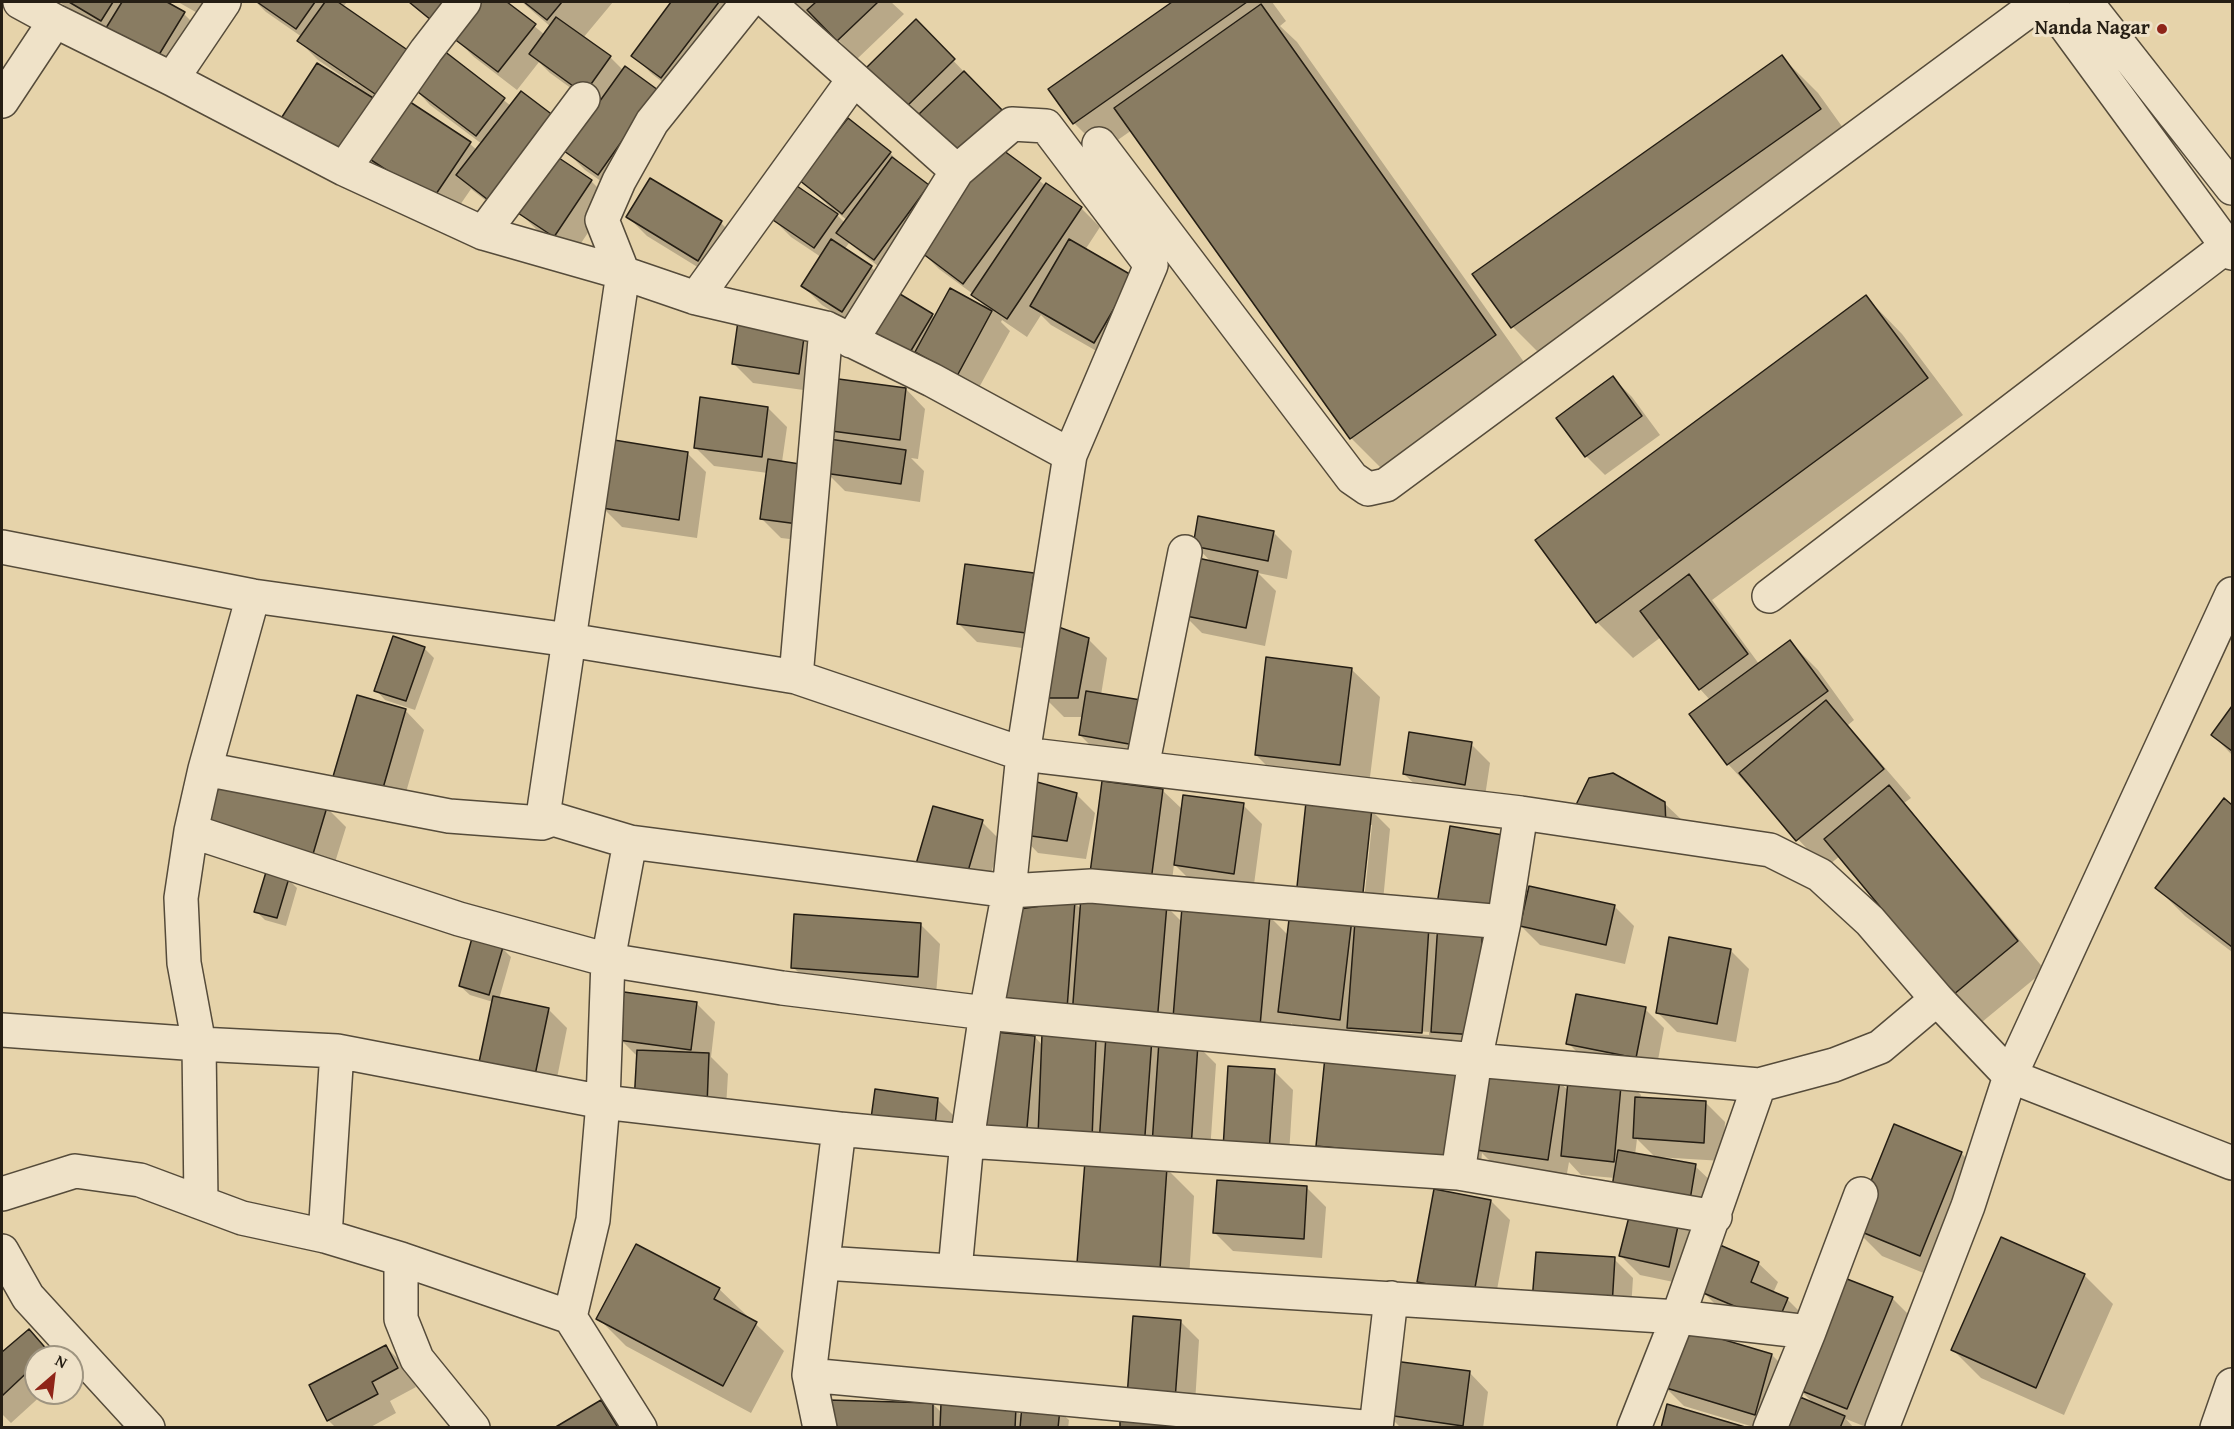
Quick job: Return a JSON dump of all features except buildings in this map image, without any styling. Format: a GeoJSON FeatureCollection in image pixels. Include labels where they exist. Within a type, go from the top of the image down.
{"type":"FeatureCollection","features":[{"type":"Feature","properties":{"kind":"street"},"geometry":{"type":"LineString","coordinates":[[20,2],[344,169],[483,233],[623,273],[696,298],[838,334],[932,380],[1070,454]]}},
{"type":"Feature","properties":{"kind":"street"},"geometry":{"type":"LineString","coordinates":[[171,79],[224,2]]}},
{"type":"Feature","properties":{"kind":"street"},"geometry":{"type":"LineString","coordinates":[[344,169],[426,51],[464,2]]}},
{"type":"Feature","properties":{"kind":"street"},"geometry":{"type":"LineString","coordinates":[[542,823],[623,273],[602,220],[619,181],[652,122],[748,2]]}},
{"type":"Feature","properties":{"kind":"street"},"geometry":{"type":"LineString","coordinates":[[768,2],[957,171]]}},
{"type":"Feature","properties":{"kind":"street"},"geometry":{"type":"LineString","coordinates":[[1099,144],[1352,478],[1368,489],[1386,485],[2040,2]]}},
{"type":"Feature","properties":{"kind":"street"},"geometry":{"type":"LineString","coordinates":[[1768,596],[2230,250],[2048,2]]}},
{"type":"Feature","properties":{"kind":"street"},"geometry":{"type":"LineString","coordinates":[[2085,2],[2232,188]]}},
{"type":"Feature","properties":{"kind":"street"},"geometry":{"type":"LineString","coordinates":[[2,101],[55,21]]}},
{"type":"Feature","properties":{"kind":"street"},"geometry":{"type":"LineString","coordinates":[[696,298],[854,79]]}},
{"type":"Feature","properties":{"kind":"street"},"geometry":{"type":"LineString","coordinates":[[483,233],[583,99]]}},
{"type":"Feature","properties":{"kind":"street"},"geometry":{"type":"LineString","coordinates":[[796,677],[838,334],[957,171],[1012,124],[1046,126],[1151,265],[1070,454],[1023,753],[1009,891],[986,1013],[967,1141],[955,1270]]}},
{"type":"Feature","properties":{"kind":"street"},"geometry":{"type":"LineString","coordinates":[[2,547],[253,597],[569,640],[796,677],[1023,753],[1521,813],[1770,850],[1820,875],[1870,921],[1937,999],[2010,1076],[2232,1163]]}},
{"type":"Feature","properties":{"kind":"street"},"geometry":{"type":"LineString","coordinates":[[1142,767],[1185,552]]}},
{"type":"Feature","properties":{"kind":"street"},"geometry":{"type":"LineString","coordinates":[[201,1202],[199,1044],[184,963],[181,898],[191,831],[205,769],[253,597]]}},
{"type":"Feature","properties":{"kind":"street"},"geometry":{"type":"LineString","coordinates":[[1882,1428],[1968,1206],[2010,1076],[2228,613]]}},
{"type":"Feature","properties":{"kind":"street"},"geometry":{"type":"LineString","coordinates":[[205,769],[449,816],[542,823],[552,819],[630,842],[1009,891],[1091,886],[1504,922]]}},
{"type":"Feature","properties":{"kind":"street"},"geometry":{"type":"LineString","coordinates":[[1458,1173],[1475,1060],[1504,922],[1521,813]]}},
{"type":"Feature","properties":{"kind":"street"},"geometry":{"type":"LineString","coordinates":[[191,831],[459,919],[608,960],[782,988],[986,1013],[1759,1085],[1834,1065],[1880,1047],[1937,999]]}},
{"type":"Feature","properties":{"kind":"street"},"geometry":{"type":"LineString","coordinates":[[570,1317],[593,1220],[603,1102],[608,960],[630,842]]}},
{"type":"Feature","properties":{"kind":"street"},"geometry":{"type":"LineString","coordinates":[[2,1030],[337,1051],[603,1102],[839,1129],[967,1141],[1458,1173],[1714,1217]]}},
{"type":"Feature","properties":{"kind":"street"},"geometry":{"type":"LineString","coordinates":[[325,1236],[337,1051]]}},
{"type":"Feature","properties":{"kind":"street"},"geometry":{"type":"LineString","coordinates":[[1634,1428],[1678,1317],[1759,1085]]}},
{"type":"Feature","properties":{"kind":"street"},"geometry":{"type":"LineString","coordinates":[[820,1428],[809,1374],[839,1129]]}},
{"type":"Feature","properties":{"kind":"street"},"geometry":{"type":"LineString","coordinates":[[2,1194],[75,1171],[140,1180],[243,1218],[325,1236],[401,1259],[570,1317],[640,1428]]}},
{"type":"Feature","properties":{"kind":"street"},"geometry":{"type":"LineString","coordinates":[[1770,1428],[1861,1194]]}},
{"type":"Feature","properties":{"kind":"street"},"geometry":{"type":"LineString","coordinates":[[2,1251],[28,1297],[148,1428]]}},
{"type":"Feature","properties":{"kind":"street"},"geometry":{"type":"LineString","coordinates":[[401,1259],[401,1319],[417,1359],[473,1428]]}},
{"type":"Feature","properties":{"kind":"street"},"geometry":{"type":"LineString","coordinates":[[824,1263],[1678,1317],[1809,1332]]}},
{"type":"Feature","properties":{"kind":"street"},"geometry":{"type":"LineString","coordinates":[[809,1374],[1375,1428],[1391,1298]]}},
{"type":"Feature","properties":{"kind":"street"},"geometry":{"type":"LineString","coordinates":[[2217,1428],[2232,1385]]}},
{"type":"Feature","properties":{"kind":"place","name":"Nanda Nagar"},"geometry":{"type":"Point","coordinates":[2162,29]}}]}
